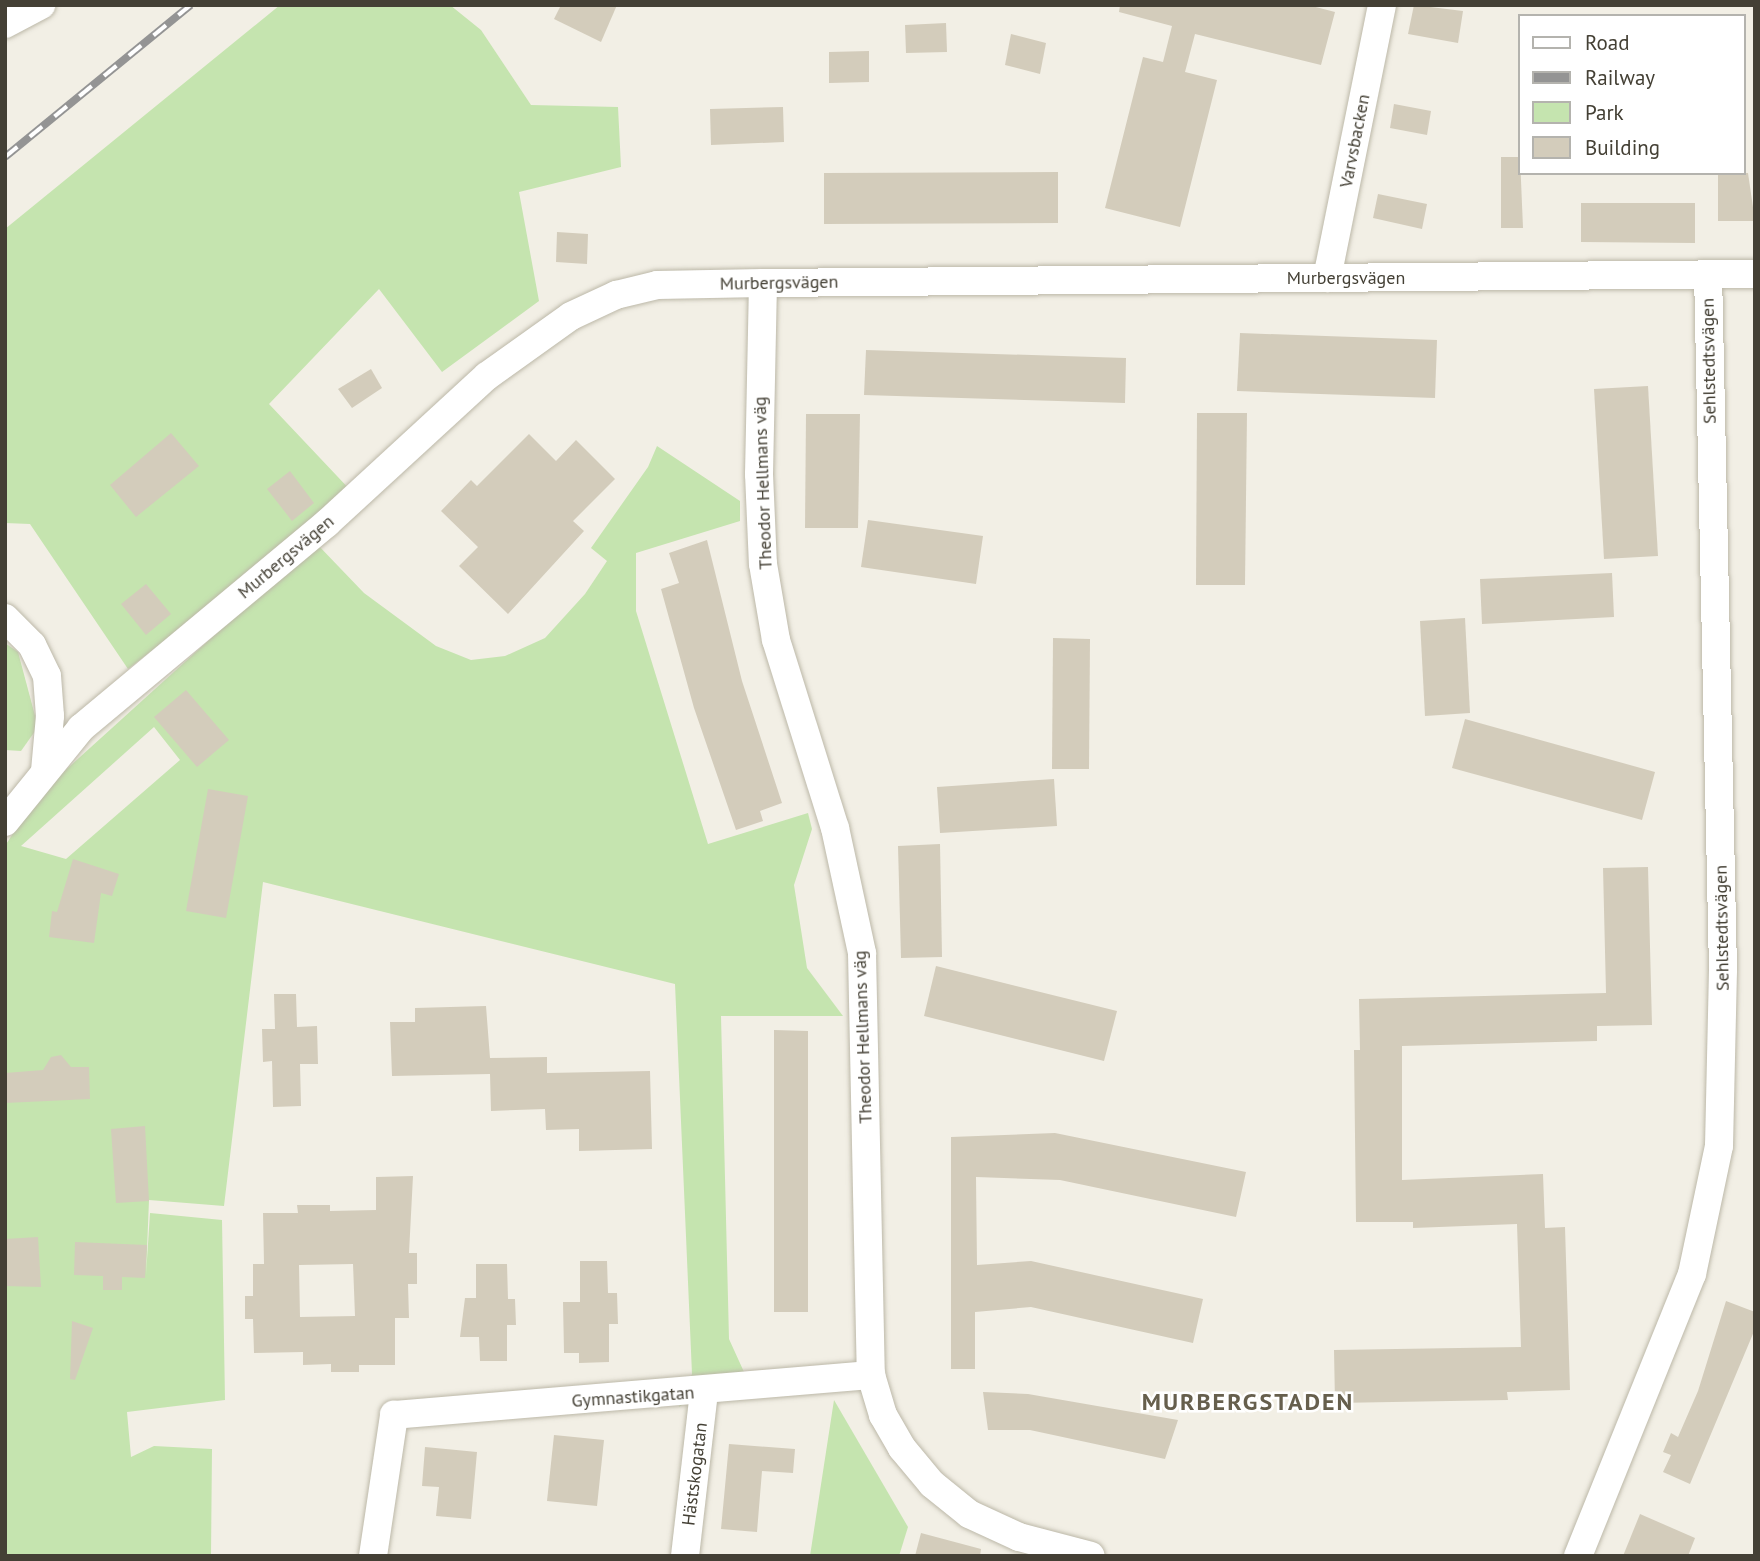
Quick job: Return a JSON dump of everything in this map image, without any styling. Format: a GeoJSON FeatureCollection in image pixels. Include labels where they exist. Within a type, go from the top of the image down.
{"type":"FeatureCollection","features":[{"type":"Feature","properties":{"kind":"street"},"geometry":{"type":"LineString","coordinates":[[5,24],[41,5]]}},
{"type":"Feature","properties":{"kind":"street","name":"Varvsbacken"},"geometry":{"type":"LineString","coordinates":[[1327,278],[1382,5]]}},
{"type":"Feature","properties":{"kind":"street","name":"Murbergsvägen"},"geometry":{"type":"LineString","coordinates":[[5,822],[81,728],[327,523],[487,376],[571,316],[616,295],[657,285],[762,283],[1755,274]]}},
{"type":"Feature","properties":{"kind":"street","name":"Sehlstedtsvägen"},"geometry":{"type":"LineString","coordinates":[[1578,1556],[1692,1274],[1719,1146],[1723,971],[1707,275]]}},
{"type":"Feature","properties":{"kind":"street","name":"Theodor Hellmans väg"},"geometry":{"type":"LineString","coordinates":[[762,283],[759,474],[763,564],[776,640],[835,828],[862,953],[871,1375],[883,1415],[902,1448],[932,1484],[1016,1547],[1091,1556]]}},
{"type":"Feature","properties":{"kind":"street"},"geometry":{"type":"LineString","coordinates":[[5,618],[32,645],[47,676],[50,716],[44,771]]}},
{"type":"Feature","properties":{"kind":"street","name":"Gymnastikgatan"},"geometry":{"type":"LineString","coordinates":[[373,1556],[394,1415],[704,1392],[871,1375]]}},
{"type":"Feature","properties":{"kind":"street","name":"Hästskogatan"},"geometry":{"type":"LineString","coordinates":[[685,1556],[704,1392]]}},
{"type":"Feature","properties":{"kind":"green space"},"geometry":{"type":"Polygon","coordinates":[[[280,5],[450,5],[481,30],[531,105],[618,107],[621,167],[519,192],[539,301],[442,372],[379,289],[269,404],[354,494],[128,669],[30,524],[5,523],[5,229],[280,5]]]}},
{"type":"Feature","properties":{"kind":"green space"},"geometry":{"type":"Polygon","coordinates":[[[657,446],[740,501],[740,521],[636,553],[636,611],[708,844],[808,813],[812,829],[794,885],[807,968],[843,1016],[721,1016],[729,1339],[749,1383],[708,1388],[679,1407],[692,1374],[675,984],[263,882],[224,1206],[149,1200],[146,1275],[150,1213],[222,1220],[225,1400],[127,1412],[131,1457],[154,1446],[212,1449],[211,1556],[5,1556],[5,846],[37,796],[316,543],[364,593],[436,646],[471,660],[505,656],[545,638],[585,594],[607,561],[591,548],[648,467],[657,446]],[[154,727],[21,846],[66,859],[180,760],[154,727]]]}},
{"type":"Feature","properties":{"kind":"green space"},"geometry":{"type":"Polygon","coordinates":[[[5,643],[18,652],[38,727],[21,751],[5,750],[5,643]]]}},
{"type":"Feature","properties":{"kind":"green space"},"geometry":{"type":"Polygon","coordinates":[[[834,1400],[908,1527],[899,1556],[810,1556],[834,1400]]]}},
{"type":"Feature","properties":{"kind":"building"},"geometry":{"type":"Polygon","coordinates":[[[561,5],[617,5],[601,42],[554,19],[561,5]]]}},
{"type":"Feature","properties":{"kind":"building"},"geometry":{"type":"Polygon","coordinates":[[[1120,5],[1308,5],[1335,12],[1321,65],[1195,34],[1185,72],[1217,80],[1180,227],[1105,208],[1143,57],[1163,62],[1172,26],[1119,12],[1120,5]]]}},
{"type":"Feature","properties":{"kind":"building"},"geometry":{"type":"Polygon","coordinates":[[[1414,5],[1463,11],[1458,43],[1408,34],[1414,5]]]}},
{"type":"Feature","properties":{"kind":"building"},"geometry":{"type":"Polygon","coordinates":[[[946,23],[947,52],[906,53],[905,25],[946,23]]]}},
{"type":"Feature","properties":{"kind":"building"},"geometry":{"type":"Polygon","coordinates":[[[1011,34],[1046,43],[1040,74],[1005,65],[1011,34]]]}},
{"type":"Feature","properties":{"kind":"building"},"geometry":{"type":"Polygon","coordinates":[[[869,51],[869,82],[829,83],[829,52],[869,51]]]}},
{"type":"Feature","properties":{"kind":"building"},"geometry":{"type":"Polygon","coordinates":[[[1394,104],[1431,111],[1427,135],[1390,128],[1394,104]]]}},
{"type":"Feature","properties":{"kind":"building"},"geometry":{"type":"Polygon","coordinates":[[[783,107],[784,142],[711,145],[710,109],[783,107]]]}},
{"type":"Feature","properties":{"kind":"building"},"geometry":{"type":"Polygon","coordinates":[[[1501,157],[1518,157],[1523,228],[1501,228],[1501,157]]]}},
{"type":"Feature","properties":{"kind":"building"},"geometry":{"type":"Polygon","coordinates":[[[1058,172],[1058,223],[824,224],[824,173],[1058,172]]]}},
{"type":"Feature","properties":{"kind":"building"},"geometry":{"type":"Polygon","coordinates":[[[1748,173],[1755,221],[1718,221],[1718,175],[1748,173]]]}},
{"type":"Feature","properties":{"kind":"building"},"geometry":{"type":"Polygon","coordinates":[[[1378,194],[1427,204],[1422,229],[1373,218],[1378,194]]]}},
{"type":"Feature","properties":{"kind":"building"},"geometry":{"type":"Polygon","coordinates":[[[1581,203],[1695,203],[1695,243],[1581,242],[1581,203]]]}},
{"type":"Feature","properties":{"kind":"building"},"geometry":{"type":"Polygon","coordinates":[[[557,232],[588,234],[587,264],[556,262],[557,232]]]}},
{"type":"Feature","properties":{"kind":"building"},"geometry":{"type":"Polygon","coordinates":[[[1240,333],[1437,340],[1435,398],[1237,391],[1240,333]]]}},
{"type":"Feature","properties":{"kind":"building"},"geometry":{"type":"Polygon","coordinates":[[[866,350],[1126,358],[1125,403],[864,395],[866,350]]]}},
{"type":"Feature","properties":{"kind":"building"},"geometry":{"type":"Polygon","coordinates":[[[371,369],[382,388],[352,408],[338,389],[371,369]]]}},
{"type":"Feature","properties":{"kind":"building"},"geometry":{"type":"Polygon","coordinates":[[[1648,386],[1658,556],[1604,559],[1594,389],[1648,386]]]}},
{"type":"Feature","properties":{"kind":"building"},"geometry":{"type":"Polygon","coordinates":[[[1197,413],[1247,413],[1245,585],[1196,585],[1197,413]]]}},
{"type":"Feature","properties":{"kind":"building"},"geometry":{"type":"Polygon","coordinates":[[[806,414],[860,414],[858,528],[805,528],[806,414]]]}},
{"type":"Feature","properties":{"kind":"building"},"geometry":{"type":"Polygon","coordinates":[[[171,433],[199,466],[136,517],[110,485],[171,433]]]}},
{"type":"Feature","properties":{"kind":"building"},"geometry":{"type":"Polygon","coordinates":[[[529,434],[556,461],[576,440],[615,479],[573,521],[584,531],[508,614],[459,566],[478,547],[441,511],[471,480],[477,486],[529,434]]]}},
{"type":"Feature","properties":{"kind":"building"},"geometry":{"type":"Polygon","coordinates":[[[290,471],[314,503],[292,521],[267,489],[290,471]]]}},
{"type":"Feature","properties":{"kind":"building"},"geometry":{"type":"Polygon","coordinates":[[[868,520],[983,536],[976,584],[861,567],[868,520]]]}},
{"type":"Feature","properties":{"kind":"building"},"geometry":{"type":"Polygon","coordinates":[[[707,540],[742,681],[782,803],[760,811],[763,821],[736,830],[694,708],[661,589],[679,583],[669,553],[707,540]]]}},
{"type":"Feature","properties":{"kind":"building"},"geometry":{"type":"Polygon","coordinates":[[[1612,573],[1614,617],[1482,624],[1480,579],[1612,573]]]}},
{"type":"Feature","properties":{"kind":"building"},"geometry":{"type":"Polygon","coordinates":[[[146,584],[171,614],[146,635],[121,604],[146,584]]]}},
{"type":"Feature","properties":{"kind":"building"},"geometry":{"type":"Polygon","coordinates":[[[1465,618],[1470,713],[1425,716],[1420,621],[1465,618]]]}},
{"type":"Feature","properties":{"kind":"building"},"geometry":{"type":"Polygon","coordinates":[[[1053,638],[1090,639],[1089,769],[1052,769],[1053,638]]]}},
{"type":"Feature","properties":{"kind":"building"},"geometry":{"type":"Polygon","coordinates":[[[186,690],[229,740],[197,767],[154,717],[186,690]]]}},
{"type":"Feature","properties":{"kind":"building"},"geometry":{"type":"Polygon","coordinates":[[[1465,719],[1655,772],[1642,820],[1452,768],[1465,719]]]}},
{"type":"Feature","properties":{"kind":"building"},"geometry":{"type":"Polygon","coordinates":[[[1054,779],[1057,826],[940,833],[937,787],[1054,779]]]}},
{"type":"Feature","properties":{"kind":"building"},"geometry":{"type":"Polygon","coordinates":[[[208,789],[248,796],[226,918],[186,911],[208,789]]]}},
{"type":"Feature","properties":{"kind":"building"},"geometry":{"type":"Polygon","coordinates":[[[940,844],[942,957],[901,958],[898,846],[940,844]]]}},
{"type":"Feature","properties":{"kind":"building"},"geometry":{"type":"Polygon","coordinates":[[[73,859],[119,874],[112,896],[101,893],[94,943],[49,937],[52,911],[57,912],[73,859]]]}},
{"type":"Feature","properties":{"kind":"building"},"geometry":{"type":"Polygon","coordinates":[[[1648,867],[1652,1025],[1597,1026],[1597,1041],[1402,1046],[1402,1180],[1543,1174],[1545,1228],[1565,1227],[1570,1390],[1507,1392],[1508,1400],[1335,1403],[1334,1350],[1521,1347],[1517,1224],[1413,1228],[1413,1222],[1356,1222],[1354,1050],[1360,1050],[1359,999],[1606,993],[1603,868],[1648,867]]]}},
{"type":"Feature","properties":{"kind":"building"},"geometry":{"type":"Polygon","coordinates":[[[936,966],[1117,1011],[1104,1061],[924,1016],[936,966]]]}},
{"type":"Feature","properties":{"kind":"building"},"geometry":{"type":"Polygon","coordinates":[[[274,994],[296,994],[297,1027],[317,1026],[318,1064],[300,1064],[301,1106],[273,1107],[272,1061],[263,1062],[262,1029],[275,1029],[274,994]]]}},
{"type":"Feature","properties":{"kind":"building"},"geometry":{"type":"Polygon","coordinates":[[[486,1006],[490,1058],[547,1057],[547,1073],[650,1071],[652,1149],[579,1151],[579,1129],[546,1130],[545,1109],[491,1111],[490,1074],[392,1076],[390,1022],[415,1022],[415,1008],[486,1006]]]}},
{"type":"Feature","properties":{"kind":"building"},"geometry":{"type":"Polygon","coordinates":[[[774,1030],[808,1031],[808,1312],[774,1312],[774,1030]]]}},
{"type":"Feature","properties":{"kind":"building"},"geometry":{"type":"Polygon","coordinates":[[[61,1055],[71,1067],[89,1067],[90,1099],[5,1103],[5,1073],[43,1070],[51,1057],[61,1055]]]}},
{"type":"Feature","properties":{"kind":"building"},"geometry":{"type":"Polygon","coordinates":[[[145,1126],[149,1201],[116,1203],[111,1129],[145,1126]]]}},
{"type":"Feature","properties":{"kind":"building"},"geometry":{"type":"Polygon","coordinates":[[[1055,1133],[1246,1172],[1236,1217],[1060,1180],[976,1177],[977,1265],[1031,1261],[1203,1299],[1193,1343],[1031,1307],[975,1312],[975,1369],[951,1369],[951,1137],[1055,1133]]]}},
{"type":"Feature","properties":{"kind":"building"},"geometry":{"type":"Polygon","coordinates":[[[413,1176],[409,1253],[417,1253],[417,1284],[408,1284],[409,1318],[395,1318],[395,1365],[359,1365],[359,1372],[331,1372],[331,1364],[303,1365],[303,1352],[254,1353],[253,1319],[245,1319],[245,1296],[253,1296],[253,1264],[264,1264],[263,1213],[298,1213],[297,1205],[330,1205],[330,1211],[376,1210],[376,1177],[413,1176]],[[353,1264],[299,1265],[300,1317],[355,1316],[353,1264]]]}},
{"type":"Feature","properties":{"kind":"building"},"geometry":{"type":"Polygon","coordinates":[[[38,1237],[41,1287],[5,1286],[5,1239],[38,1237]]]}},
{"type":"Feature","properties":{"kind":"building"},"geometry":{"type":"Polygon","coordinates":[[[75,1242],[147,1245],[145,1278],[122,1277],[122,1290],[103,1290],[103,1276],[74,1275],[75,1242]]]}},
{"type":"Feature","properties":{"kind":"building"},"geometry":{"type":"Polygon","coordinates":[[[580,1261],[607,1261],[608,1293],[617,1293],[618,1324],[609,1324],[609,1362],[579,1363],[579,1353],[564,1353],[563,1302],[580,1302],[580,1261]]]}},
{"type":"Feature","properties":{"kind":"building"},"geometry":{"type":"Polygon","coordinates":[[[476,1264],[507,1264],[508,1299],[515,1299],[516,1325],[507,1325],[507,1361],[480,1361],[479,1337],[460,1337],[465,1298],[476,1298],[476,1264]]]}},
{"type":"Feature","properties":{"kind":"building"},"geometry":{"type":"Polygon","coordinates":[[[1726,1301],[1755,1312],[1755,1329],[1690,1484],[1663,1472],[1671,1455],[1663,1452],[1671,1433],[1678,1437],[1698,1391],[1726,1301]]]}},
{"type":"Feature","properties":{"kind":"building"},"geometry":{"type":"Polygon","coordinates":[[[72,1321],[93,1328],[75,1380],[70,1379],[72,1321]]]}},
{"type":"Feature","properties":{"kind":"building"},"geometry":{"type":"Polygon","coordinates":[[[983,1392],[1028,1394],[1178,1420],[1165,1459],[1030,1430],[988,1430],[983,1392]]]}},
{"type":"Feature","properties":{"kind":"building"},"geometry":{"type":"Polygon","coordinates":[[[554,1435],[604,1440],[597,1506],[547,1501],[554,1435]]]}},
{"type":"Feature","properties":{"kind":"building"},"geometry":{"type":"Polygon","coordinates":[[[729,1444],[795,1449],[793,1473],[762,1471],[757,1532],[721,1529],[729,1444]]]}},
{"type":"Feature","properties":{"kind":"building"},"geometry":{"type":"Polygon","coordinates":[[[425,1447],[477,1452],[471,1519],[436,1516],[439,1487],[422,1486],[425,1447]]]}},
{"type":"Feature","properties":{"kind":"building"},"geometry":{"type":"Polygon","coordinates":[[[1640,1514],[1695,1538],[1688,1556],[1623,1556],[1640,1514]]]}},
{"type":"Feature","properties":{"kind":"building"},"geometry":{"type":"Polygon","coordinates":[[[921,1533],[981,1549],[980,1556],[915,1556],[921,1533]]]}},
{"type":"Feature","properties":{"kind":"railway"},"geometry":{"type":"LineString","coordinates":[[5,157],[191,5]]}},
{"type":"Feature","properties":{"kind":"district","name":"MURBERGSTADEN"},"geometry":{"type":"Point","coordinates":[1248,1402]}}]}
